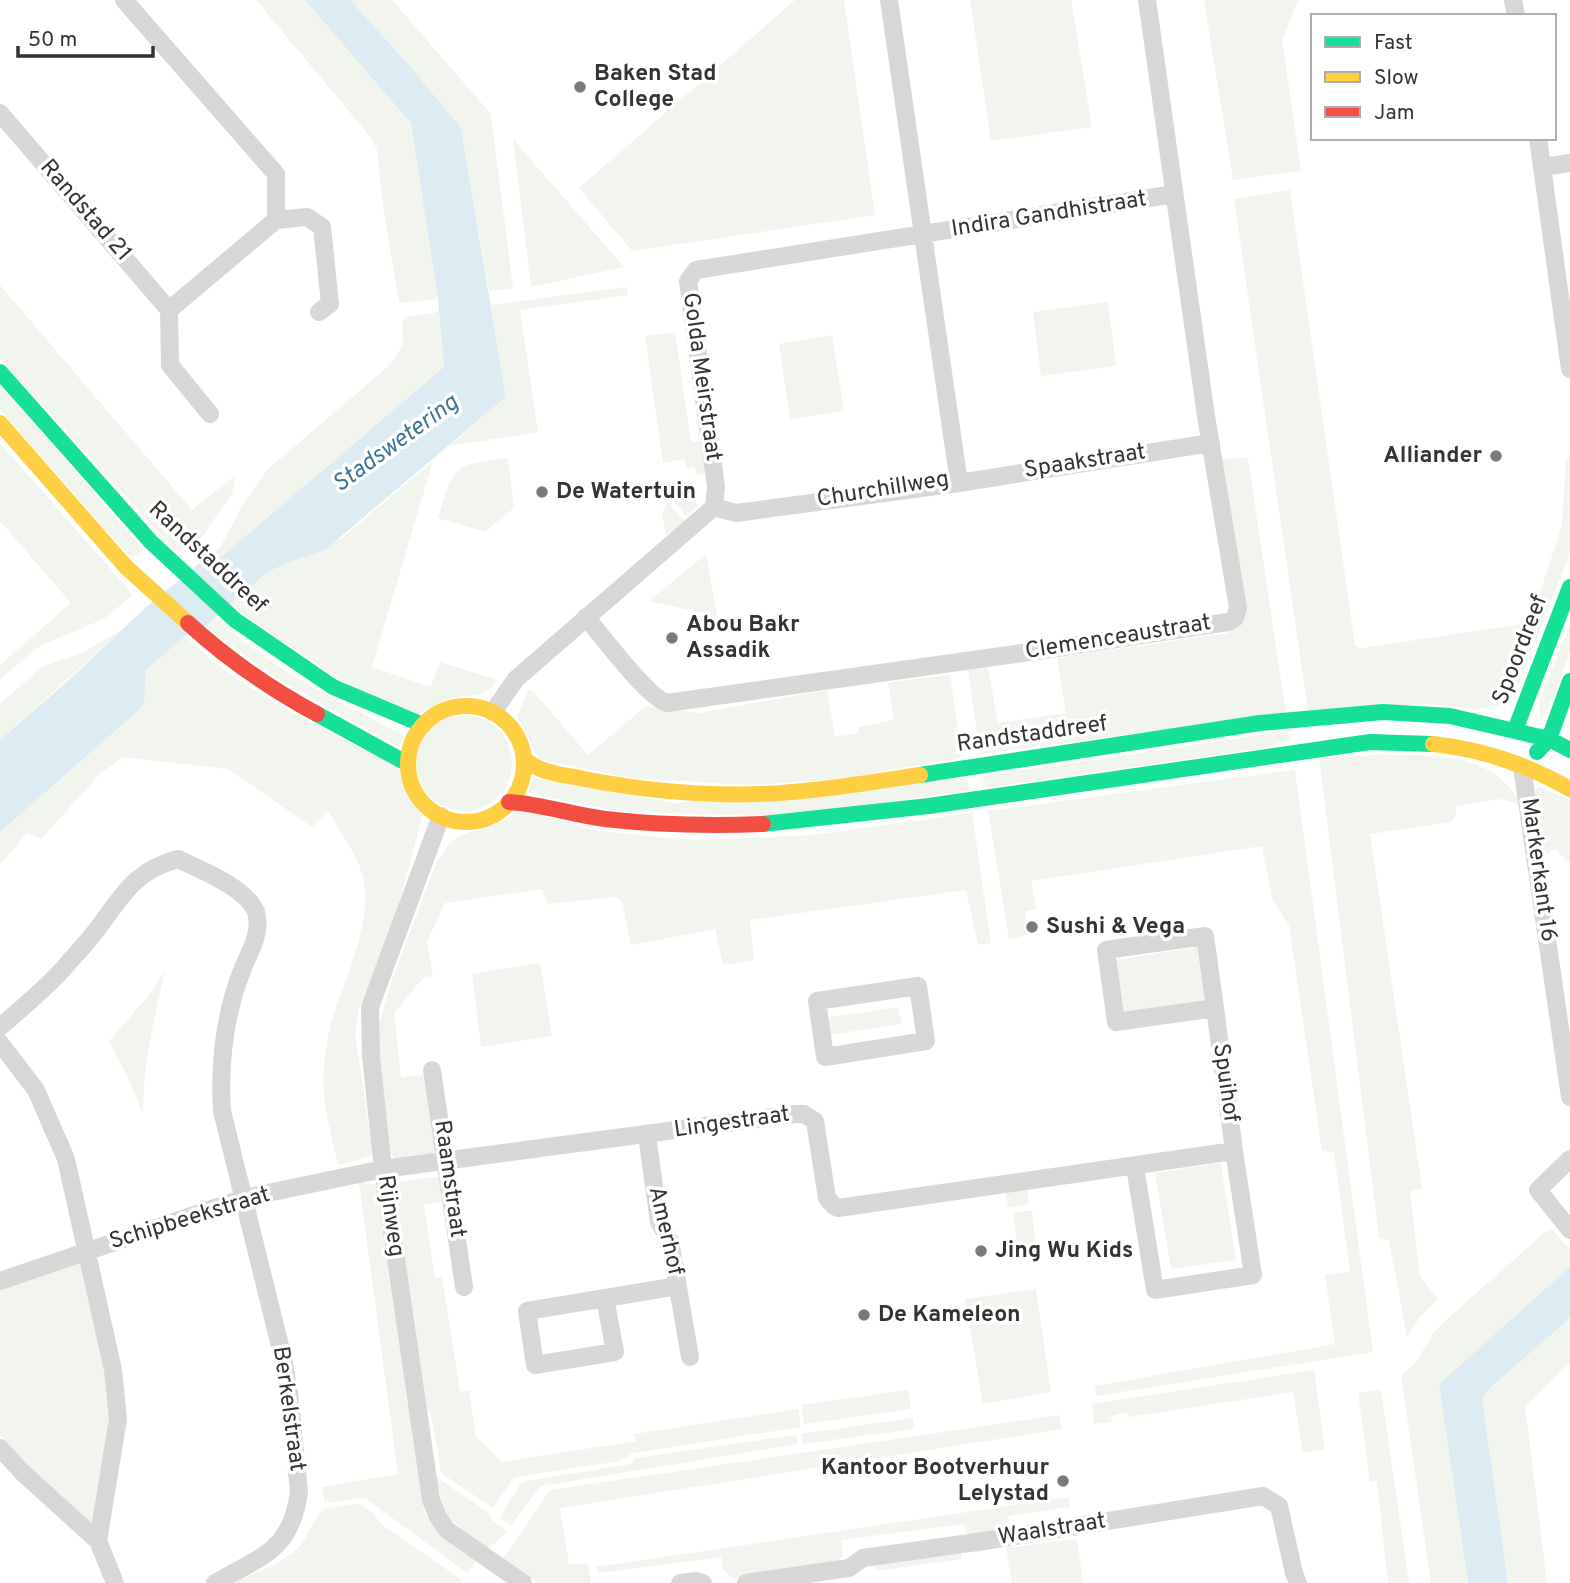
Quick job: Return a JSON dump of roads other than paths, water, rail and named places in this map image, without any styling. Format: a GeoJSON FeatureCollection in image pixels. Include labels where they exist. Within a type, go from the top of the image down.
{"type":"FeatureCollection","features":[{"type":"Feature","properties":{"kind":"main road","name":"Randstaddreef"},"geometry":{"type":"LineString","coordinates":[[0,372],[151,542],[235,620],[332,687],[422,725]]}},
{"type":"Feature","properties":{"kind":"main road"},"geometry":{"type":"LineString","coordinates":[[0,423],[125,567],[210,643],[290,699],[408,764]]}},
{"type":"Feature","properties":{"kind":"main road","name":"Spoordreef"},"geometry":{"type":"LineString","coordinates":[[1515,730],[1570,587]]}},
{"type":"Feature","properties":{"kind":"main road"},"geometry":{"type":"LineString","coordinates":[[1522,767],[1549,739],[1570,681]]}},
{"type":"Feature","properties":{"kind":"main road"},"geometry":{"type":"LineString","coordinates":[[456,706],[475,706],[493,712],[508,724],[519,740],[524,759],[518,789],[509,802],[495,814],[477,820],[459,821],[441,816],[427,807],[417,795],[410,780],[409,750],[422,725],[438,713],[456,706]]}},
{"type":"Feature","properties":{"kind":"main road","name":"Randstaddreef"},"geometry":{"type":"LineString","coordinates":[[524,759],[536,769],[619,786],[759,794],[848,786],[1260,723],[1383,712],[1450,716],[1549,739],[1570,750]]}},
{"type":"Feature","properties":{"kind":"main road"},"geometry":{"type":"LineString","coordinates":[[1515,730],[1522,767]]}},
{"type":"Feature","properties":{"kind":"main road"},"geometry":{"type":"LineString","coordinates":[[509,802],[530,803],[604,819],[710,826],[775,824],[946,803],[1370,742],[1418,742],[1468,749],[1522,767],[1570,789]]}},
{"type":"Feature","properties":{"kind":"street"},"geometry":{"type":"LineString","coordinates":[[124,0],[276,174],[275,220]]}},
{"type":"Feature","properties":{"kind":"street","name":"Churchillweg"},"geometry":{"type":"LineString","coordinates":[[714,507],[736,513],[959,483],[890,0]]}},
{"type":"Feature","properties":{"kind":"street","name":"Clemenceaustraat"},"geometry":{"type":"LineString","coordinates":[[586,617],[645,687],[659,701],[667,703],[1044,650],[1227,622],[1235,618],[1238,608],[1211,443],[1147,0]]}},
{"type":"Feature","properties":{"kind":"street","name":"Randstad 21"},"geometry":{"type":"LineString","coordinates":[[0,113],[169,310]]}},
{"type":"Feature","properties":{"kind":"street"},"geometry":{"type":"LineString","coordinates":[[1538,140],[1570,369]]}},
{"type":"Feature","properties":{"kind":"street"},"geometry":{"type":"LineString","coordinates":[[1543,167],[1570,163]]}},
{"type":"Feature","properties":{"kind":"street","name":"Indira Gandhistraat"},"geometry":{"type":"LineString","coordinates":[[924,235],[1174,194]]}},
{"type":"Feature","properties":{"kind":"street"},"geometry":{"type":"LineString","coordinates":[[211,414],[170,365],[169,310],[275,220],[307,217],[322,227],[330,304],[319,312]]}},
{"type":"Feature","properties":{"kind":"street","name":"Golda Meirstraat"},"geometry":{"type":"LineString","coordinates":[[714,507],[716,487],[688,281],[696,270],[924,235]]}},
{"type":"Feature","properties":{"kind":"street","name":"Spaakstraat"},"geometry":{"type":"LineString","coordinates":[[959,483],[1211,443]]}},
{"type":"Feature","properties":{"kind":"street"},"geometry":{"type":"LineString","coordinates":[[493,712],[516,679],[714,507]]}},
{"type":"Feature","properties":{"kind":"street","name":"Markerkant 16"},"geometry":{"type":"LineString","coordinates":[[1522,767],[1570,1097]]}},
{"type":"Feature","properties":{"kind":"street","name":"Rijnweg"},"geometry":{"type":"LineString","coordinates":[[441,816],[370,1007],[371,1056],[383,1169],[433,1508],[447,1530],[523,1583]]}},
{"type":"Feature","properties":{"kind":"street","name":"Berkelstraat"},"geometry":{"type":"LineString","coordinates":[[0,1027],[61,971],[95,933],[117,899],[136,878],[160,864],[177,859],[224,880],[255,910],[258,931],[234,991],[228,1014],[222,1073],[222,1111],[283,1358],[299,1492],[297,1506],[285,1538],[258,1559],[215,1583]]}},
{"type":"Feature","properties":{"kind":"street","name":"Spuihof"},"geometry":{"type":"LineString","coordinates":[[1135,1167],[1155,1290],[1254,1275],[1205,936],[1106,950],[1116,1022],[1215,1008]]}},
{"type":"Feature","properties":{"kind":"street"},"geometry":{"type":"LineString","coordinates":[[918,986],[926,1041],[825,1057],[817,1001],[918,986]]}},
{"type":"Feature","properties":{"kind":"street"},"geometry":{"type":"LineString","coordinates":[[0,1043],[36,1090],[66,1159],[113,1370],[118,1405],[110,1479],[98,1541]]}},
{"type":"Feature","properties":{"kind":"street","name":"Raamstraat"},"geometry":{"type":"LineString","coordinates":[[432,1070],[464,1287]]}},
{"type":"Feature","properties":{"kind":"street","name":"Lingestraat"},"geometry":{"type":"LineString","coordinates":[[383,1169],[804,1114],[815,1121],[827,1198],[838,1208],[1135,1167]]}},
{"type":"Feature","properties":{"kind":"street","name":"Amerhof"},"geometry":{"type":"LineString","coordinates":[[648,1135],[659,1222],[670,1241],[690,1357]]}},
{"type":"Feature","properties":{"kind":"street"},"geometry":{"type":"LineString","coordinates":[[1135,1167],[1234,1151],[1235,1158]]}},
{"type":"Feature","properties":{"kind":"street"},"geometry":{"type":"LineString","coordinates":[[1570,1159],[1538,1190],[1570,1230]]}},
{"type":"Feature","properties":{"kind":"street","name":"Schipbeekstraat"},"geometry":{"type":"LineString","coordinates":[[0,1282],[244,1198],[383,1169]]}},
{"type":"Feature","properties":{"kind":"street","name":"Amerhof"},"geometry":{"type":"LineString","coordinates":[[605,1298],[615,1352],[535,1365],[527,1311],[605,1298],[678,1286]]}},
{"type":"Feature","properties":{"kind":"street"},"geometry":{"type":"LineString","coordinates":[[0,1448],[23,1473],[98,1541],[115,1583]]}},
{"type":"Feature","properties":{"kind":"street","name":"Waalstraat"},"geometry":{"type":"LineString","coordinates":[[746,1583],[849,1568],[863,1558],[1263,1496],[1279,1506],[1298,1583]]}},
{"type":"Feature","properties":{"kind":"street"},"geometry":{"type":"LineString","coordinates":[[680,1583],[703,1583]]}},
{"type":"Feature","properties":{"kind":"water","name":"Stadswetering"},"geometry":{"type":"Polygon","coordinates":[[[305,0],[350,0],[461,128],[506,397],[325,550],[268,572],[205,626],[185,636],[146,670],[144,703],[140,709],[0,832],[0,740],[145,608],[196,566],[210,558],[221,557],[444,367],[438,299],[411,123],[305,0]]]}},
{"type":"Feature","properties":{"kind":"water"},"geometry":{"type":"Polygon","coordinates":[[[1570,1267],[1570,1318],[1482,1398],[1508,1583],[1468,1583],[1439,1384],[1570,1267]]]}},
{"type":"Feature","properties":{"kind":"place","name":"Baken Stad College"},"geometry":{"type":"Point","coordinates":[580,87]}},
{"type":"Feature","properties":{"kind":"place","name":"Alliander"},"geometry":{"type":"Point","coordinates":[1496,456]}},
{"type":"Feature","properties":{"kind":"place","name":"De Watertuin"},"geometry":{"type":"Point","coordinates":[542,492]}},
{"type":"Feature","properties":{"kind":"place","name":"Abou Bakr Assadik"},"geometry":{"type":"Point","coordinates":[672,638]}},
{"type":"Feature","properties":{"kind":"place","name":"Sushi & Vega"},"geometry":{"type":"Point","coordinates":[1032,927]}},
{"type":"Feature","properties":{"kind":"place","name":"Jing Wu Kids"},"geometry":{"type":"Point","coordinates":[981,1251]}},
{"type":"Feature","properties":{"kind":"place","name":"De Kameleon"},"geometry":{"type":"Point","coordinates":[864,1315]}},
{"type":"Feature","properties":{"kind":"place","name":"Kantoor Bootverhuur Lelystad"},"geometry":{"type":"Point","coordinates":[1063,1481]}}]}
